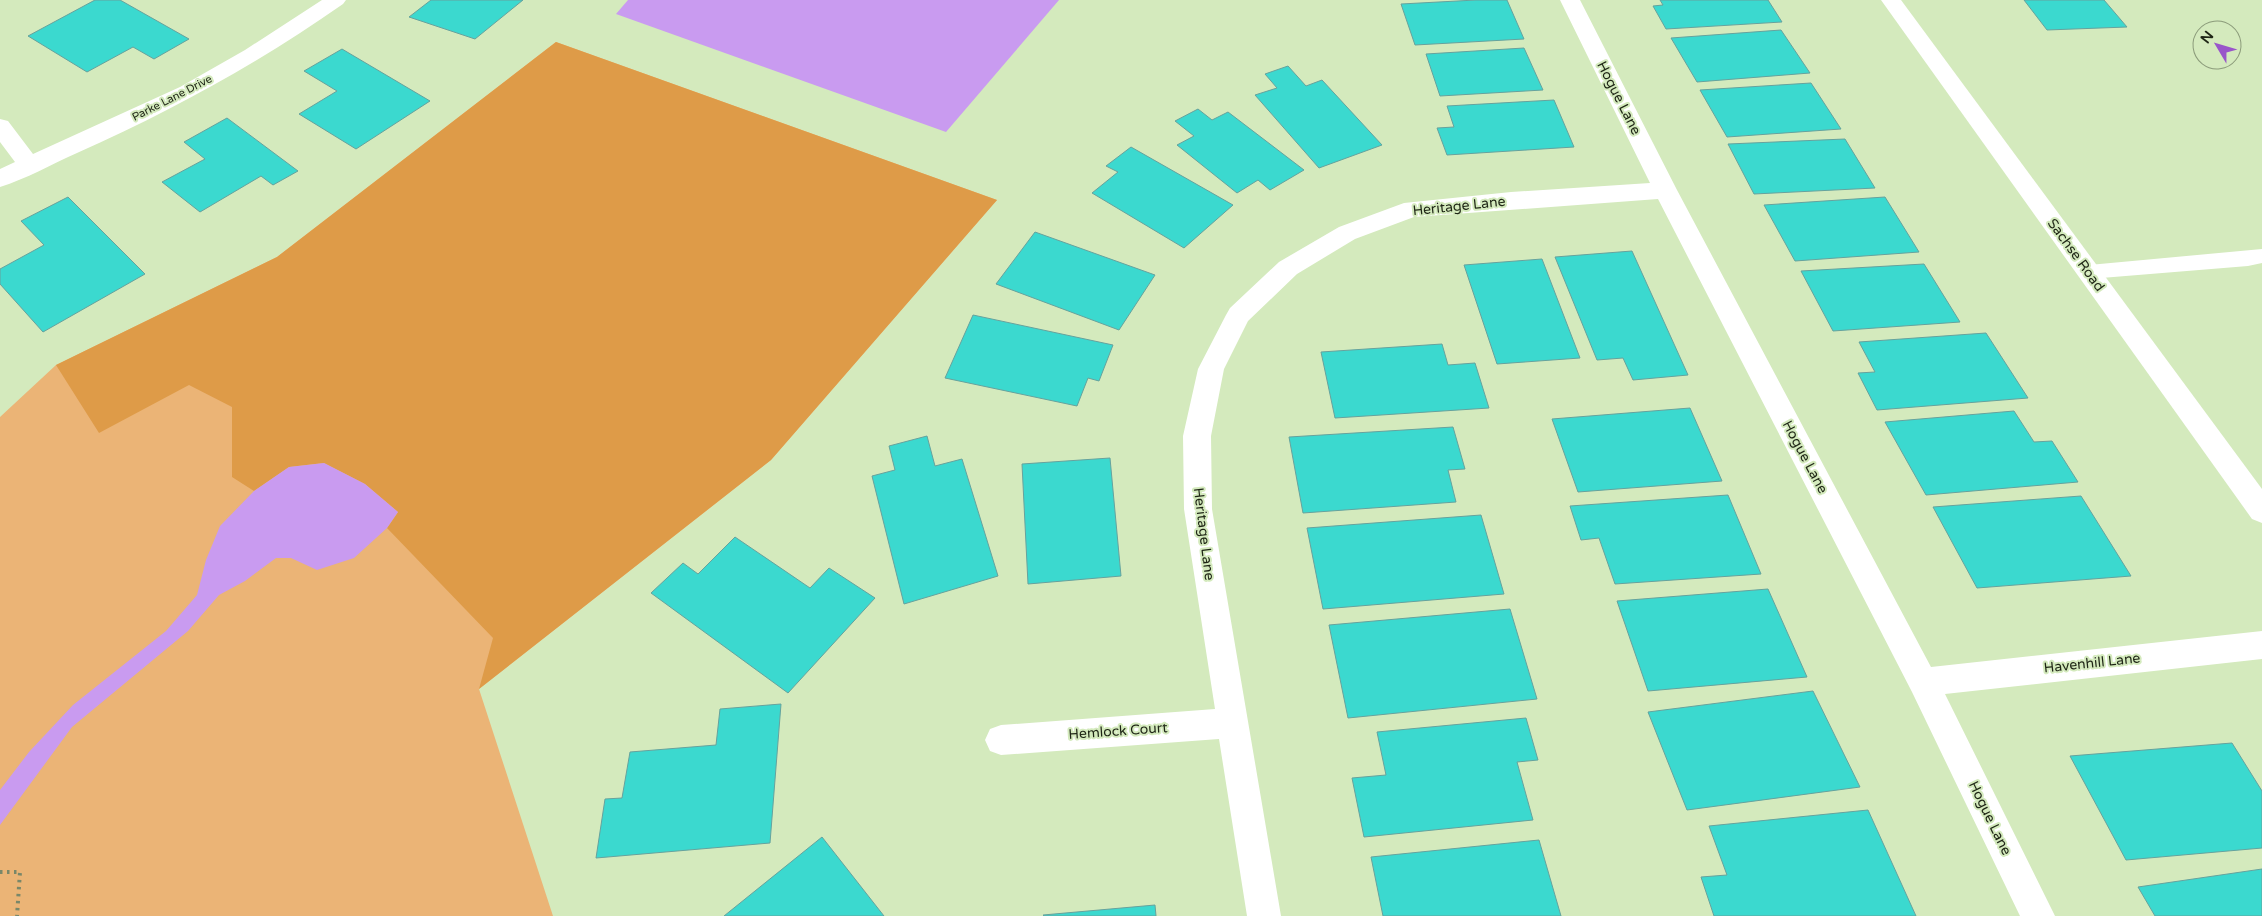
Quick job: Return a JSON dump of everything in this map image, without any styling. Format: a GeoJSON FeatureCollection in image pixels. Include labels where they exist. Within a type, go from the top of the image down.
{"type":"FeatureCollection","features":[{"type":"Feature","properties":{"kind":"street","name":"Parke Lane Drive"},"geometry":{"type":"LineString","coordinates":[[0,180],[29,164],[175,98],[260,50],[336,0]]}},
{"type":"Feature","properties":{"kind":"street","name":"Hogue Lane"},"geometry":{"type":"LineString","coordinates":[[1570,0],[1665,190],[1923,682],[2038,916]]}},
{"type":"Feature","properties":{"kind":"street","name":"Sachse Road"},"geometry":{"type":"LineString","coordinates":[[1891,0],[2262,511]]}},
{"type":"Feature","properties":{"kind":"street"},"geometry":{"type":"LineString","coordinates":[[0,126],[29,164]]}},
{"type":"Feature","properties":{"kind":"street","name":"Heritage Lane"},"geometry":{"type":"LineString","coordinates":[[1264,916],[1198,509],[1196,436],[1211,370],[1239,314],[1288,268],[1347,232],[1412,209],[1511,200],[1665,190]]}},
{"type":"Feature","properties":{"kind":"street","name":"Havenhill Lane"},"geometry":{"type":"LineString","coordinates":[[1923,682],[2262,644]]}},
{"type":"Feature","properties":{"kind":"street","name":"Hemlock Court"},"geometry":{"type":"LineString","coordinates":[[1001,740],[1234,723]]}},
{"type":"Feature","properties":{"kind":"lane"},"geometry":{"type":"LineString","coordinates":[[2089,272],[2248,259],[2262,256]]}},
{"type":"Feature","properties":{"kind":"path"},"geometry":{"type":"LineString","coordinates":[[0,872],[20,872],[17,916]]}},
{"type":"Feature","properties":{"kind":"shaded area"},"geometry":{"type":"Polygon","coordinates":[[[628,0],[1059,0],[946,132],[616,14],[628,0]]]}},
{"type":"Feature","properties":{"kind":"shaded area"},"geometry":{"type":"Polygon","coordinates":[[[556,42],[997,200],[771,460],[479,689],[553,916],[0,916],[0,417],[56,365],[277,257],[556,42]]]}},
{"type":"Feature","properties":{"kind":"shaded area"},"geometry":{"type":"Polygon","coordinates":[[[556,42],[997,200],[771,460],[479,689],[493,638],[387,528],[398,512],[365,484],[324,463],[289,467],[254,491],[232,477],[232,407],[189,385],[99,433],[56,365],[277,257],[556,42]]]}},
{"type":"Feature","properties":{"kind":"shaded area"},"geometry":{"type":"Polygon","coordinates":[[[324,463],[365,484],[398,512],[387,528],[354,558],[317,570],[291,558],[276,558],[245,581],[219,595],[188,631],[72,727],[0,825],[0,790],[29,752],[73,705],[166,631],[197,595],[206,560],[220,526],[254,491],[289,467],[324,463]]]}},
{"type":"Feature","properties":{"kind":"building"},"geometry":{"type":"Polygon","coordinates":[[[95,0],[120,0],[189,39],[154,59],[133,47],[87,72],[28,36],[95,0]]]}},
{"type":"Feature","properties":{"kind":"building"},"geometry":{"type":"Polygon","coordinates":[[[431,0],[523,0],[475,39],[409,17],[431,0]]]}},
{"type":"Feature","properties":{"kind":"building"},"geometry":{"type":"Polygon","coordinates":[[[1507,0],[1524,39],[1415,45],[1401,4],[1507,0]]]}},
{"type":"Feature","properties":{"kind":"building"},"geometry":{"type":"Polygon","coordinates":[[[1660,0],[1768,0],[1782,22],[1666,29],[1653,6],[1663,5],[1660,0]]]}},
{"type":"Feature","properties":{"kind":"building"},"geometry":{"type":"Polygon","coordinates":[[[2024,0],[2104,0],[2127,27],[2047,30],[2024,0]]]}},
{"type":"Feature","properties":{"kind":"building"},"geometry":{"type":"Polygon","coordinates":[[[1781,30],[1810,73],[1697,82],[1671,38],[1781,30]]]}},
{"type":"Feature","properties":{"kind":"building"},"geometry":{"type":"Polygon","coordinates":[[[1524,48],[1543,90],[1440,96],[1426,54],[1524,48]]]}},
{"type":"Feature","properties":{"kind":"building"},"geometry":{"type":"Polygon","coordinates":[[[342,49],[430,101],[356,149],[299,114],[337,91],[304,71],[342,49]]]}},
{"type":"Feature","properties":{"kind":"building"},"geometry":{"type":"Polygon","coordinates":[[[1288,66],[1306,86],[1322,80],[1382,145],[1319,168],[1255,95],[1277,88],[1265,74],[1288,66]]]}},
{"type":"Feature","properties":{"kind":"building"},"geometry":{"type":"Polygon","coordinates":[[[1811,83],[1841,129],[1727,137],[1700,90],[1811,83]]]}},
{"type":"Feature","properties":{"kind":"building"},"geometry":{"type":"Polygon","coordinates":[[[1554,100],[1574,147],[1447,155],[1437,128],[1454,127],[1447,106],[1554,100]]]}},
{"type":"Feature","properties":{"kind":"building"},"geometry":{"type":"Polygon","coordinates":[[[1198,109],[1212,120],[1228,112],[1304,170],[1270,190],[1258,180],[1237,193],[1177,145],[1194,136],[1175,121],[1198,109]]]}},
{"type":"Feature","properties":{"kind":"building"},"geometry":{"type":"Polygon","coordinates":[[[227,118],[298,171],[273,185],[261,176],[200,212],[162,182],[205,159],[184,142],[227,118]]]}},
{"type":"Feature","properties":{"kind":"building"},"geometry":{"type":"Polygon","coordinates":[[[1845,139],[1875,188],[1754,194],[1728,144],[1845,139]]]}},
{"type":"Feature","properties":{"kind":"building"},"geometry":{"type":"Polygon","coordinates":[[[1131,147],[1233,205],[1184,248],[1092,193],[1118,172],[1106,166],[1131,147]]]}},
{"type":"Feature","properties":{"kind":"building"},"geometry":{"type":"Polygon","coordinates":[[[68,197],[145,274],[43,332],[0,284],[0,269],[44,245],[21,221],[68,197]]]}},
{"type":"Feature","properties":{"kind":"building"},"geometry":{"type":"Polygon","coordinates":[[[1885,197],[1919,252],[1795,261],[1764,205],[1885,197]]]}},
{"type":"Feature","properties":{"kind":"building"},"geometry":{"type":"Polygon","coordinates":[[[1035,232],[1155,275],[1119,330],[996,284],[1035,232]]]}},
{"type":"Feature","properties":{"kind":"building"},"geometry":{"type":"Polygon","coordinates":[[[1632,251],[1688,375],[1633,380],[1623,358],[1597,360],[1555,257],[1632,251]]]}},
{"type":"Feature","properties":{"kind":"building"},"geometry":{"type":"Polygon","coordinates":[[[1542,259],[1580,358],[1497,364],[1464,265],[1542,259]]]}},
{"type":"Feature","properties":{"kind":"building"},"geometry":{"type":"Polygon","coordinates":[[[1924,264],[1960,322],[1833,331],[1801,271],[1924,264]]]}},
{"type":"Feature","properties":{"kind":"building"},"geometry":{"type":"Polygon","coordinates":[[[973,315],[1113,345],[1099,381],[1088,378],[1077,406],[945,378],[973,315]]]}},
{"type":"Feature","properties":{"kind":"building"},"geometry":{"type":"Polygon","coordinates":[[[1986,333],[2028,398],[1877,410],[1858,373],[1875,372],[1859,342],[1986,333]]]}},
{"type":"Feature","properties":{"kind":"building"},"geometry":{"type":"Polygon","coordinates":[[[1442,344],[1448,365],[1475,363],[1489,408],[1335,418],[1321,352],[1442,344]]]}},
{"type":"Feature","properties":{"kind":"building"},"geometry":{"type":"Polygon","coordinates":[[[1690,408],[1722,481],[1578,492],[1552,419],[1690,408]]]}},
{"type":"Feature","properties":{"kind":"building"},"geometry":{"type":"Polygon","coordinates":[[[2014,411],[2034,442],[2052,441],[2078,482],[1926,495],[1885,422],[2014,411]]]}},
{"type":"Feature","properties":{"kind":"building"},"geometry":{"type":"Polygon","coordinates":[[[1453,427],[1465,469],[1448,470],[1456,502],[1303,513],[1289,437],[1453,427]]]}},
{"type":"Feature","properties":{"kind":"building"},"geometry":{"type":"Polygon","coordinates":[[[927,436],[935,466],[962,459],[998,576],[904,604],[872,476],[895,470],[889,446],[927,436]]]}},
{"type":"Feature","properties":{"kind":"building"},"geometry":{"type":"Polygon","coordinates":[[[1110,458],[1121,576],[1028,584],[1022,464],[1110,458]]]}},
{"type":"Feature","properties":{"kind":"building"},"geometry":{"type":"Polygon","coordinates":[[[1728,495],[1761,574],[1615,584],[1599,538],[1581,540],[1570,506],[1728,495]]]}},
{"type":"Feature","properties":{"kind":"building"},"geometry":{"type":"Polygon","coordinates":[[[2081,496],[2131,576],[1977,588],[1933,507],[2081,496]]]}},
{"type":"Feature","properties":{"kind":"building"},"geometry":{"type":"Polygon","coordinates":[[[1481,515],[1504,594],[1323,609],[1307,528],[1481,515]]]}},
{"type":"Feature","properties":{"kind":"building"},"geometry":{"type":"Polygon","coordinates":[[[735,537],[810,588],[829,568],[875,598],[788,693],[651,593],[683,563],[698,574],[735,537]]]}},
{"type":"Feature","properties":{"kind":"building"},"geometry":{"type":"Polygon","coordinates":[[[1768,589],[1807,677],[1648,691],[1617,601],[1768,589]]]}},
{"type":"Feature","properties":{"kind":"building"},"geometry":{"type":"Polygon","coordinates":[[[1510,609],[1537,699],[1348,718],[1329,625],[1510,609]]]}},
{"type":"Feature","properties":{"kind":"building"},"geometry":{"type":"Polygon","coordinates":[[[1813,691],[1860,787],[1687,810],[1648,712],[1813,691]]]}},
{"type":"Feature","properties":{"kind":"building"},"geometry":{"type":"Polygon","coordinates":[[[781,704],[770,843],[596,858],[605,799],[622,798],[630,752],[716,745],[720,709],[781,704]]]}},
{"type":"Feature","properties":{"kind":"building"},"geometry":{"type":"Polygon","coordinates":[[[1526,718],[1538,760],[1517,762],[1533,820],[1364,837],[1352,778],[1386,775],[1377,732],[1526,718]]]}},
{"type":"Feature","properties":{"kind":"building"},"geometry":{"type":"Polygon","coordinates":[[[2232,743],[2262,791],[2262,848],[2126,860],[2070,756],[2232,743]]]}},
{"type":"Feature","properties":{"kind":"building"},"geometry":{"type":"Polygon","coordinates":[[[1868,810],[1916,916],[1714,916],[1701,877],[1727,875],[1709,826],[1868,810]]]}},
{"type":"Feature","properties":{"kind":"building"},"geometry":{"type":"Polygon","coordinates":[[[822,837],[884,916],[724,916],[822,837]]]}},
{"type":"Feature","properties":{"kind":"building"},"geometry":{"type":"Polygon","coordinates":[[[1539,840],[1561,916],[1383,916],[1371,857],[1539,840]]]}},
{"type":"Feature","properties":{"kind":"building"},"geometry":{"type":"Polygon","coordinates":[[[2262,869],[2262,916],[2155,916],[2138,887],[2262,869]]]}},
{"type":"Feature","properties":{"kind":"building"},"geometry":{"type":"Polygon","coordinates":[[[1155,905],[1156,916],[1043,915],[1155,905]]]}}]}
